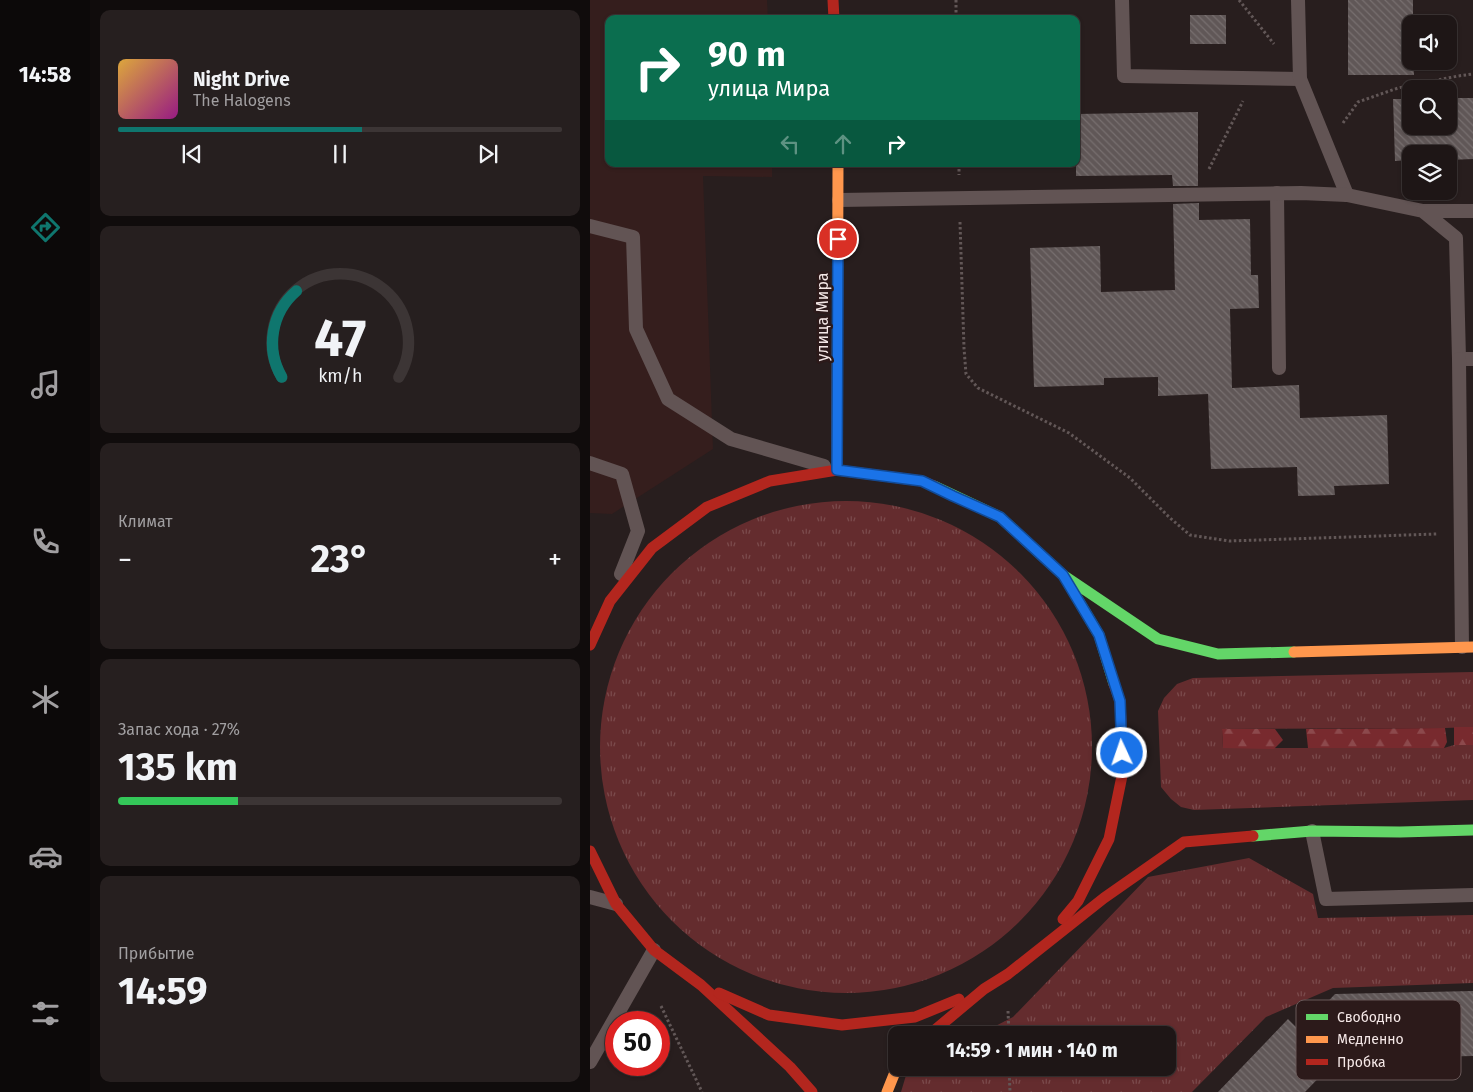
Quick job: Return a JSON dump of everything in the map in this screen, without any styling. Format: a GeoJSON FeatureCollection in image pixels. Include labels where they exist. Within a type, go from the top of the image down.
{"type":"FeatureCollection","features":[{"type":"Feature","properties":{"kind":"main road"},"geometry":{"type":"LineString","coordinates":[[833,0],[834,15]]}},
{"type":"Feature","properties":{"kind":"main road","name":"улица Мира"},"geometry":{"type":"LineString","coordinates":[[837,470],[838,167]]}},
{"type":"Feature","properties":{"kind":"main road"},"geometry":{"type":"LineString","coordinates":[[590,645],[610,601],[652,548],[707,507],[770,481],[837,470],[922,481],[1000,517],[1063,575],[1158,639],[1218,654],[1467,647]]}},
{"type":"Feature","properties":{"kind":"main road"},"geometry":{"type":"LineString","coordinates":[[1033,954],[1078,901],[1109,839],[1123,771],[1120,701],[1099,635],[1063,575]]}},
{"type":"Feature","properties":{"kind":"main road"},"geometry":{"type":"LineString","coordinates":[[941,1026],[984,989],[1008,974],[1104,898],[1184,842],[1312,831],[1400,832],[1473,830]]}},
{"type":"Feature","properties":{"kind":"main road"},"geometry":{"type":"LineString","coordinates":[[590,851],[616,904],[654,950],[702,985],[790,1067],[812,1092]]}},
{"type":"Feature","properties":{"kind":"main road"},"geometry":{"type":"LineString","coordinates":[[702,985],[769,1014],[842,1026],[915,1017],[984,989]]}},
{"type":"Feature","properties":{"kind":"main road"},"geometry":{"type":"LineString","coordinates":[[887,1092],[893,1076]]}},
{"type":"Feature","properties":{"kind":"lane"},"geometry":{"type":"LineString","coordinates":[[1122,0],[1124,76],[1300,79]]}},
{"type":"Feature","properties":{"kind":"lane"},"geometry":{"type":"LineString","coordinates":[[1298,0],[1300,79],[1347,195]]}},
{"type":"Feature","properties":{"kind":"lane"},"geometry":{"type":"LineString","coordinates":[[1277,193],[1279,368]]}},
{"type":"Feature","properties":{"kind":"lane"},"geometry":{"type":"LineString","coordinates":[[838,200],[1301,193],[1347,195],[1423,211],[1473,211]]}},
{"type":"Feature","properties":{"kind":"lane"},"geometry":{"type":"LineString","coordinates":[[1423,211],[1456,238],[1459,359],[1467,495],[1461,533],[1467,647]]}},
{"type":"Feature","properties":{"kind":"lane"},"geometry":{"type":"LineString","coordinates":[[590,226],[633,237],[636,329],[668,399],[731,439],[837,470]]}},
{"type":"Feature","properties":{"kind":"lane"},"geometry":{"type":"LineString","coordinates":[[1459,359],[1473,359]]}},
{"type":"Feature","properties":{"kind":"lane"},"geometry":{"type":"LineString","coordinates":[[590,463],[622,474],[638,531],[610,601]]}},
{"type":"Feature","properties":{"kind":"lane"},"geometry":{"type":"LineString","coordinates":[[1312,831],[1326,899],[1473,895]]}},
{"type":"Feature","properties":{"kind":"lane"},"geometry":{"type":"LineString","coordinates":[[590,897],[616,904]]}},
{"type":"Feature","properties":{"kind":"lane"},"geometry":{"type":"LineString","coordinates":[[590,1062],[654,950]]}},
{"type":"Feature","properties":{"kind":"path"},"geometry":{"type":"LineString","coordinates":[[956,0],[956,15]]}},
{"type":"Feature","properties":{"kind":"path"},"geometry":{"type":"LineString","coordinates":[[1239,0],[1300,79]]}},
{"type":"Feature","properties":{"kind":"path"},"geometry":{"type":"LineString","coordinates":[[1327,146],[1358,102],[1398,88],[1473,74]]}},
{"type":"Feature","properties":{"kind":"path"},"geometry":{"type":"LineString","coordinates":[[1198,195],[1213,160],[1254,78]]}},
{"type":"Feature","properties":{"kind":"path"},"geometry":{"type":"LineString","coordinates":[[959,167],[966,374],[978,388],[1069,433],[1130,478],[1190,535],[1229,541],[1461,533]]}},
{"type":"Feature","properties":{"kind":"path"},"geometry":{"type":"LineString","coordinates":[[661,1006],[702,1092]]}},
{"type":"Feature","properties":{"kind":"path"},"geometry":{"type":"LineString","coordinates":[[1009,1076],[1010,1092]]}},
{"type":"Feature","properties":{"kind":"shaded area"},"geometry":{"type":"Polygon","coordinates":[[[590,0],[767,0],[768,15],[605,15],[605,167],[772,167],[772,177],[703,176],[713,449],[612,514],[590,513],[590,0]]]}},
{"type":"Feature","properties":{"kind":"green space"},"geometry":{"type":"Polygon","coordinates":[[[846,501],[894,505],[940,520],[983,542],[1020,573],[1051,610],[1073,653],[1088,699],[1092,747],[1088,795],[1073,841],[1051,884],[1020,921],[983,952],[940,974],[894,989],[846,993],[798,989],[752,974],[709,952],[672,921],[641,884],[619,841],[604,795],[600,747],[604,699],[619,653],[641,610],[672,573],[709,542],[752,520],[798,505],[846,501]]]}},
{"type":"Feature","properties":{"kind":"green space"},"geometry":{"type":"Polygon","coordinates":[[[1473,672],[1473,727],[1222,729],[1223,748],[1444,748],[1454,745],[1473,745],[1473,800],[1194,810],[1181,807],[1161,787],[1158,711],[1164,698],[1177,684],[1193,678],[1473,672]]]}},
{"type":"Feature","properties":{"kind":"green space"},"geometry":{"type":"Polygon","coordinates":[[[1454,727],[1473,727],[1473,745],[1454,745],[1454,727]]]}},
{"type":"Feature","properties":{"kind":"green space"},"geometry":{"type":"Polygon","coordinates":[[[1445,728],[1447,742],[1444,748],[1308,748],[1306,729],[1445,728]]]}},
{"type":"Feature","properties":{"kind":"green space"},"geometry":{"type":"Polygon","coordinates":[[[1222,729],[1275,729],[1283,740],[1274,749],[1223,748],[1222,729]]]}},
{"type":"Feature","properties":{"kind":"green space"},"geometry":{"type":"Polygon","coordinates":[[[1249,858],[1313,894],[1318,918],[1473,915],[1473,983],[1333,988],[1305,1000],[1296,1000],[1296,1004],[1266,1017],[1192,1092],[901,1092],[906,1076],[1176,1076],[1176,1026],[996,1026],[1013,1017],[1148,877],[1249,858]]]}},
{"type":"Feature","properties":{"kind":"building"},"geometry":{"type":"Polygon","coordinates":[[[1348,0],[1413,0],[1413,15],[1402,15],[1402,70],[1414,70],[1414,75],[1348,75],[1348,0]]]}},
{"type":"Feature","properties":{"kind":"building"},"geometry":{"type":"Polygon","coordinates":[[[1190,15],[1226,15],[1226,44],[1190,44],[1190,15]]]}},
{"type":"Feature","properties":{"kind":"building"},"geometry":{"type":"Polygon","coordinates":[[[1457,98],[1473,98],[1473,159],[1457,160],[1457,145],[1402,145],[1402,161],[1395,161],[1393,99],[1402,99],[1402,135],[1457,135],[1457,98]]]}},
{"type":"Feature","properties":{"kind":"building"},"geometry":{"type":"Polygon","coordinates":[[[1198,112],[1198,186],[1173,186],[1172,175],[1076,176],[1076,167],[1080,167],[1080,114],[1198,112]]]}},
{"type":"Feature","properties":{"kind":"building"},"geometry":{"type":"Polygon","coordinates":[[[1199,203],[1199,220],[1250,219],[1251,275],[1258,275],[1259,308],[1230,309],[1232,388],[1299,385],[1300,418],[1387,415],[1389,484],[1334,486],[1335,495],[1298,496],[1297,467],[1211,469],[1208,394],[1158,396],[1158,377],[1104,378],[1104,385],[1034,387],[1030,248],[1100,246],[1101,292],[1175,290],[1173,204],[1199,203]]]}},
{"type":"Feature","properties":{"kind":"building"},"geometry":{"type":"Polygon","coordinates":[[[1473,991],[1473,1056],[1461,1056],[1461,1000],[1329,1000],[1335,994],[1473,991]]]}},
{"type":"Feature","properties":{"kind":"building"},"geometry":{"type":"Polygon","coordinates":[[[1288,1019],[1296,1027],[1296,1080],[1317,1080],[1305,1092],[1218,1092],[1288,1019]]]}},
{"type":"Feature","properties":{"kind":"traffic: fast"},"geometry":{"type":"LineString","coordinates":[[934,486],[1000,517],[1063,575],[1158,639],[1218,654],[1294,652]]}},
{"type":"Feature","properties":{"kind":"traffic: fast"},"geometry":{"type":"LineString","coordinates":[[1068,583],[1099,635],[1114,684]]}},
{"type":"Feature","properties":{"kind":"traffic: fast"},"geometry":{"type":"LineString","coordinates":[[1253,836],[1312,831],[1400,832],[1473,830]]}},
{"type":"Feature","properties":{"kind":"traffic: slow"},"geometry":{"type":"LineString","coordinates":[[837,470],[838,167]]}},
{"type":"Feature","properties":{"kind":"traffic: slow"},"geometry":{"type":"LineString","coordinates":[[1294,652],[1473,647]]}},
{"type":"Feature","properties":{"kind":"traffic: slow"},"geometry":{"type":"LineString","coordinates":[[887,1092],[893,1076]]}},
{"type":"Feature","properties":{"kind":"traffic: jam"},"geometry":{"type":"LineString","coordinates":[[833,0],[834,15]]}},
{"type":"Feature","properties":{"kind":"traffic: jam"},"geometry":{"type":"LineString","coordinates":[[590,645],[610,601],[652,548],[707,507],[770,481],[837,470],[922,481],[934,486]]}},
{"type":"Feature","properties":{"kind":"traffic: jam"},"geometry":{"type":"LineString","coordinates":[[1063,919],[1078,901],[1109,839],[1123,771],[1120,701],[1114,684]]}},
{"type":"Feature","properties":{"kind":"traffic: jam"},"geometry":{"type":"LineString","coordinates":[[940,1026],[984,989],[1008,974],[1104,898],[1184,842],[1253,836]]}},
{"type":"Feature","properties":{"kind":"traffic: jam"},"geometry":{"type":"LineString","coordinates":[[590,851],[616,904],[654,950],[701,985],[790,1067],[812,1092]]}},
{"type":"Feature","properties":{"kind":"traffic: jam"},"geometry":{"type":"LineString","coordinates":[[719,993],[769,1015],[842,1025],[915,1017],[959,999]]}},
{"type":"Feature","properties":{"kind":"route"},"geometry":{"type":"LineString","coordinates":[[838,239],[837,470],[922,481],[1000,517],[1063,575],[1099,635],[1120,701],[1122,753]]}}]}
